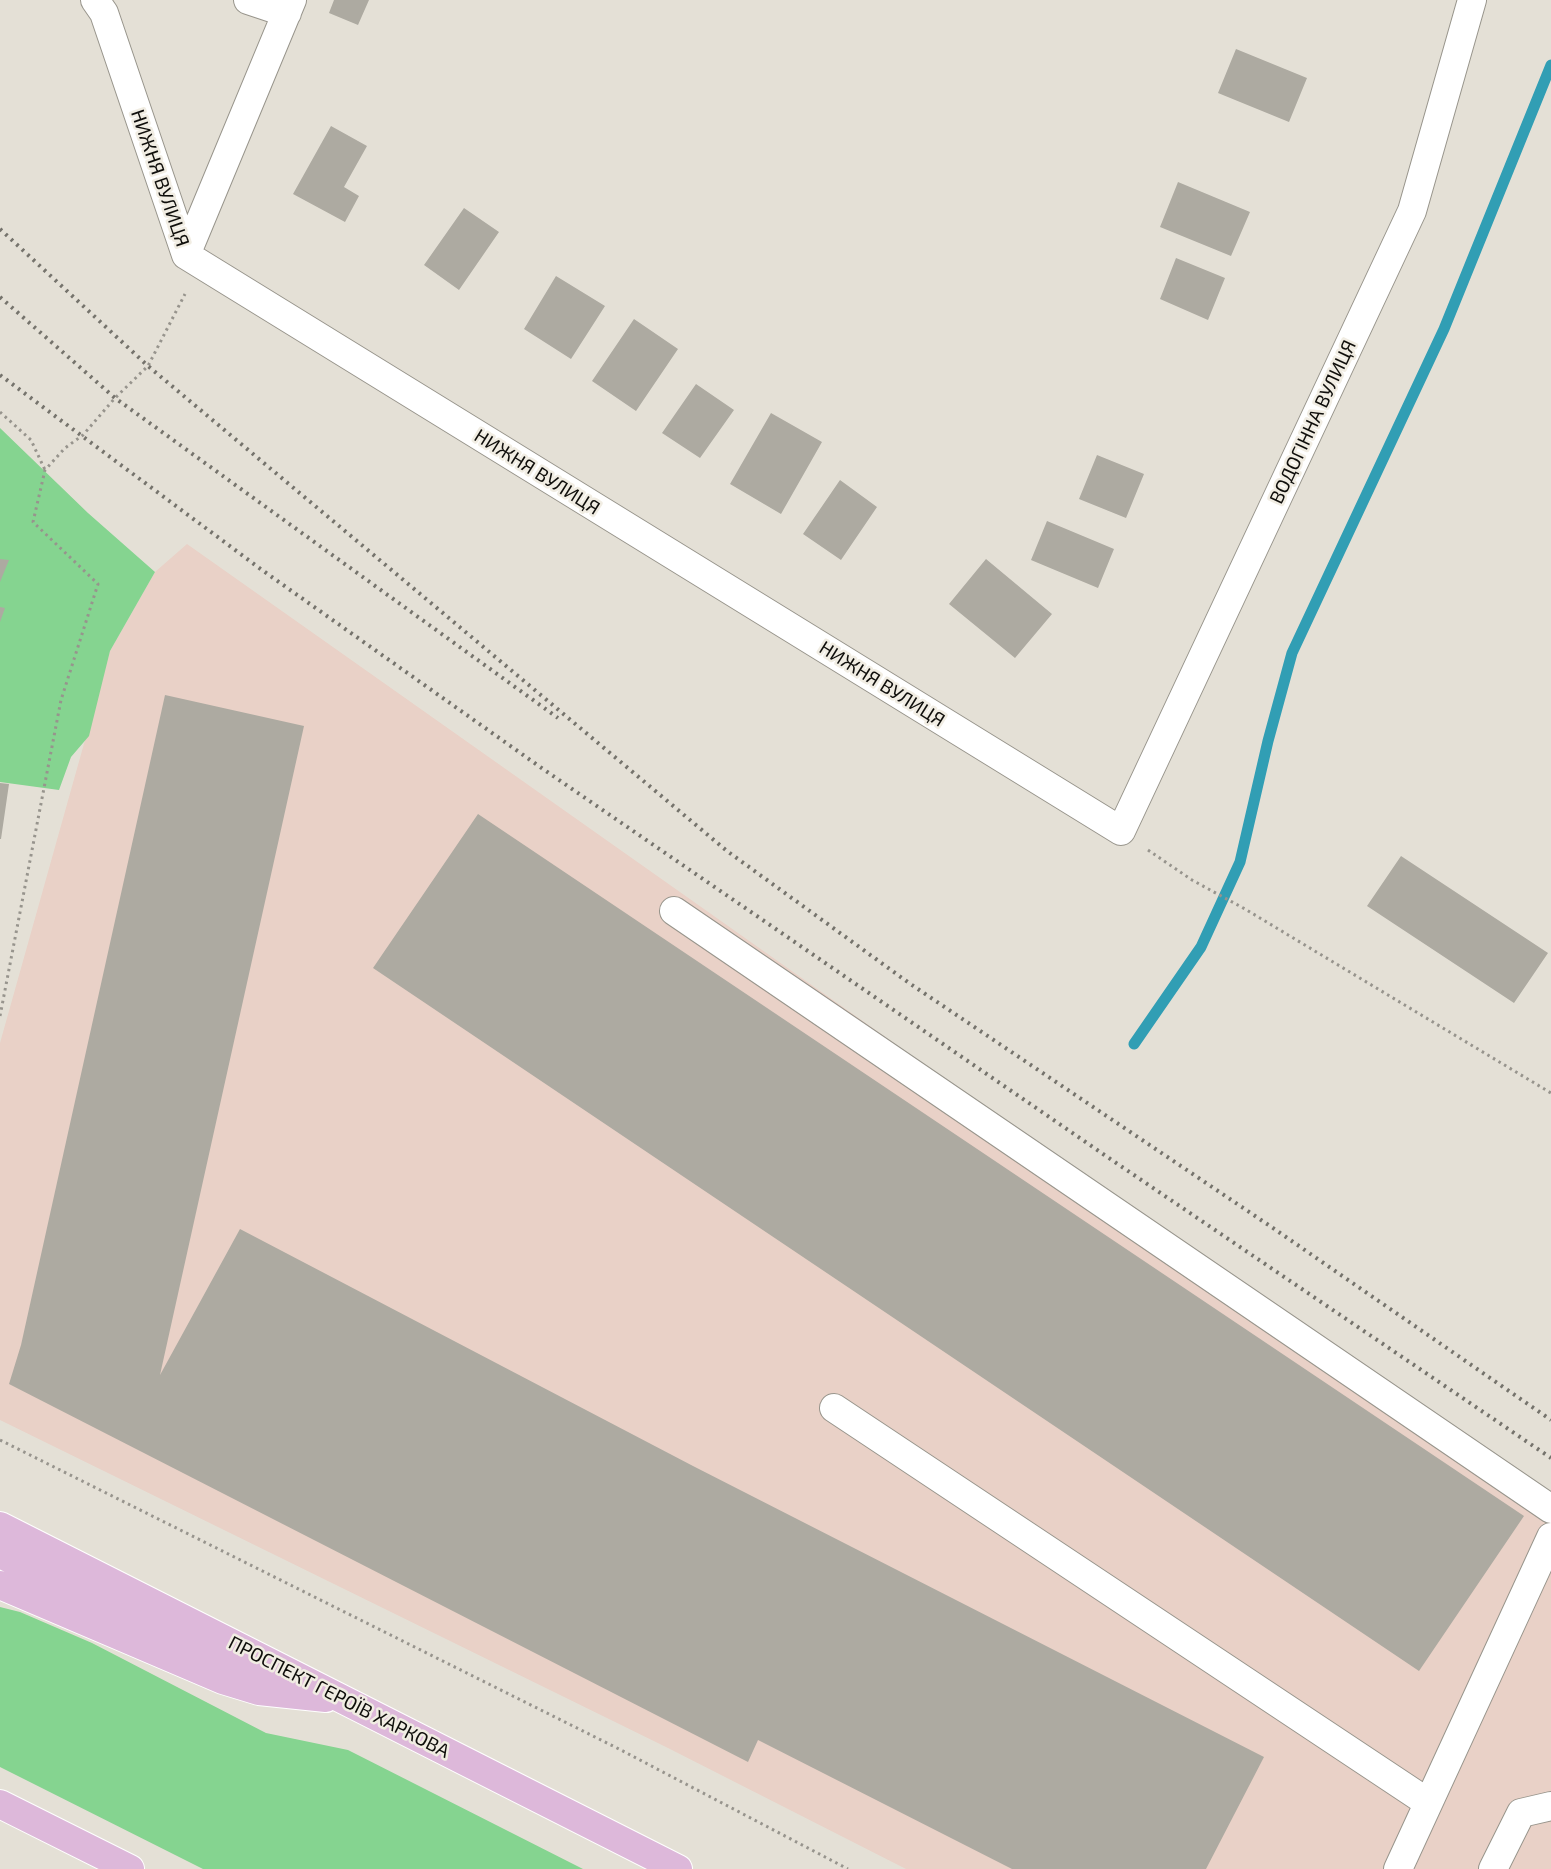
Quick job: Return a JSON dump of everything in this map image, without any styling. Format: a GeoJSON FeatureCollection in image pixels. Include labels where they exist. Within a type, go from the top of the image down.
{"type":"FeatureCollection","features":[{"type":"Feature","properties":{"kind":"main road","name":"ПРОСПЕКТ ГЕРОЇВ ХАРКОВА"},"geometry":{"type":"LineString","coordinates":[[0,1526],[678,1869]]}},
{"type":"Feature","properties":{"kind":"main road"},"geometry":{"type":"LineString","coordinates":[[0,1554],[243,1670],[343,1700]]}},
{"type":"Feature","properties":{"kind":"main road"},"geometry":{"type":"LineString","coordinates":[[0,1584],[223,1680],[259,1691],[343,1700]]}},
{"type":"Feature","properties":{"kind":"main road"},"geometry":{"type":"LineString","coordinates":[[0,1804],[130,1869]]}},
{"type":"Feature","properties":{"kind":"main road"},"geometry":{"type":"LineString","coordinates":[[0,1818],[66,1836]]}},
{"type":"Feature","properties":{"kind":"street","name":"НИЖНЯ ВУЛИЦЯ"},"geometry":{"type":"LineString","coordinates":[[95,0],[104,13],[193,260],[1121,831]]}},
{"type":"Feature","properties":{"kind":"street"},"geometry":{"type":"LineString","coordinates":[[193,260],[289,6],[248,0]]}},
{"type":"Feature","properties":{"kind":"street","name":"ВОДОГІННА ВУЛИЦЯ"},"geometry":{"type":"LineString","coordinates":[[1121,831],[1412,211],[1472,0]]}},
{"type":"Feature","properties":{"kind":"street"},"geometry":{"type":"LineString","coordinates":[[674,911],[1551,1509]]}},
{"type":"Feature","properties":{"kind":"street"},"geometry":{"type":"LineString","coordinates":[[834,1408],[1427,1802]]}},
{"type":"Feature","properties":{"kind":"street"},"geometry":{"type":"LineString","coordinates":[[1398,1869],[1427,1802],[1551,1537]]}},
{"type":"Feature","properties":{"kind":"street"},"geometry":{"type":"LineString","coordinates":[[1494,1869],[1521,1813],[1551,1806]]}},
{"type":"Feature","properties":{"kind":"path"},"geometry":{"type":"LineString","coordinates":[[0,1016],[61,700],[98,584],[33,522],[45,470],[65,448],[83,436],[114,398],[148,366],[193,260]]}},
{"type":"Feature","properties":{"kind":"path"},"geometry":{"type":"LineString","coordinates":[[0,412],[31,440],[45,470]]}},
{"type":"Feature","properties":{"kind":"path"},"geometry":{"type":"LineString","coordinates":[[1121,831],[1192,880],[1245,908],[1551,1093]]}},
{"type":"Feature","properties":{"kind":"path"},"geometry":{"type":"LineString","coordinates":[[0,1440],[619,1749],[848,1869]]}},
{"type":"Feature","properties":{"kind":"shaded area"},"geometry":{"type":"Polygon","coordinates":[[[187,544],[1551,1507],[1551,1869],[906,1869],[668,1748],[0,1420],[0,1043],[110,651],[155,572],[187,544]]]}},
{"type":"Feature","properties":{"kind":"green space"},"geometry":{"type":"Polygon","coordinates":[[[0,428],[88,513],[155,572],[110,651],[89,736],[71,757],[59,790],[0,782],[0,428]]]}},
{"type":"Feature","properties":{"kind":"green space"},"geometry":{"type":"Polygon","coordinates":[[[0,1607],[20,1612],[92,1643],[266,1733],[348,1750],[583,1869],[203,1869],[0,1767],[0,1607]]]}},
{"type":"Feature","properties":{"kind":"building"},"geometry":{"type":"Polygon","coordinates":[[[334,0],[369,0],[358,25],[329,13],[334,0]]]}},
{"type":"Feature","properties":{"kind":"building"},"geometry":{"type":"Polygon","coordinates":[[[1236,49],[1307,78],[1289,122],[1218,93],[1236,49]]]}},
{"type":"Feature","properties":{"kind":"building"},"geometry":{"type":"Polygon","coordinates":[[[331,126],[367,146],[344,187],[359,196],[345,222],[293,194],[331,126]]]}},
{"type":"Feature","properties":{"kind":"building"},"geometry":{"type":"Polygon","coordinates":[[[1178,182],[1250,212],[1231,256],[1160,227],[1178,182]]]}},
{"type":"Feature","properties":{"kind":"building"},"geometry":{"type":"Polygon","coordinates":[[[464,208],[499,232],[459,290],[424,265],[464,208]]]}},
{"type":"Feature","properties":{"kind":"building"},"geometry":{"type":"Polygon","coordinates":[[[1176,258],[1225,278],[1208,320],[1160,299],[1176,258]]]}},
{"type":"Feature","properties":{"kind":"building"},"geometry":{"type":"Polygon","coordinates":[[[556,276],[605,306],[571,359],[524,329],[556,276]]]}},
{"type":"Feature","properties":{"kind":"building"},"geometry":{"type":"Polygon","coordinates":[[[634,319],[678,349],[636,411],[592,381],[634,319]]]}},
{"type":"Feature","properties":{"kind":"building"},"geometry":{"type":"Polygon","coordinates":[[[696,384],[734,410],[700,458],[662,433],[696,384]]]}},
{"type":"Feature","properties":{"kind":"building"},"geometry":{"type":"Polygon","coordinates":[[[771,413],[822,442],[781,514],[730,484],[771,413]]]}},
{"type":"Feature","properties":{"kind":"building"},"geometry":{"type":"Polygon","coordinates":[[[1097,455],[1144,474],[1126,518],[1079,499],[1097,455]]]}},
{"type":"Feature","properties":{"kind":"building"},"geometry":{"type":"Polygon","coordinates":[[[840,480],[877,507],[841,560],[803,534],[840,480]]]}},
{"type":"Feature","properties":{"kind":"building"},"geometry":{"type":"Polygon","coordinates":[[[1047,521],[1114,549],[1098,588],[1031,560],[1047,521]]]}},
{"type":"Feature","properties":{"kind":"building"},"geometry":{"type":"Polygon","coordinates":[[[0,559],[9,560],[0,582],[0,559]]]}},
{"type":"Feature","properties":{"kind":"building"},"geometry":{"type":"Polygon","coordinates":[[[986,559],[1052,614],[1015,658],[949,604],[986,559]]]}},
{"type":"Feature","properties":{"kind":"building"},"geometry":{"type":"Polygon","coordinates":[[[0,607],[5,608],[0,622],[0,607]]]}},
{"type":"Feature","properties":{"kind":"building"},"geometry":{"type":"Polygon","coordinates":[[[165,695],[304,726],[160,1375],[240,1229],[693,1466],[1264,1757],[1206,1869],[1012,1869],[758,1740],[748,1762],[9,1384],[21,1345],[165,695]]]}},
{"type":"Feature","properties":{"kind":"building"},"geometry":{"type":"Polygon","coordinates":[[[0,783],[9,784],[1,839],[0,839],[0,783]]]}},
{"type":"Feature","properties":{"kind":"building"},"geometry":{"type":"Polygon","coordinates":[[[478,814],[1524,1516],[1419,1671],[373,968],[478,814]]]}},
{"type":"Feature","properties":{"kind":"building"},"geometry":{"type":"Polygon","coordinates":[[[1401,856],[1548,953],[1514,1003],[1367,906],[1401,856]]]}},
{"type":"Feature","properties":{"kind":"waterway"},"geometry":{"type":"LineString","coordinates":[[1134,1044],[1201,947],[1240,862],[1268,741],[1292,653],[1444,329],[1551,65]]}},
{"type":"Feature","properties":{"kind":"railway"},"geometry":{"type":"LineString","coordinates":[[0,229],[148,366],[727,851],[909,983],[1270,1226],[1551,1420]]}},
{"type":"Feature","properties":{"kind":"railway"},"geometry":{"type":"LineString","coordinates":[[0,297],[115,398],[558,718]]}},
{"type":"Feature","properties":{"kind":"railway"},"geometry":{"type":"LineString","coordinates":[[0,375],[262,570],[543,769],[1103,1154],[1551,1458]]}}]}
